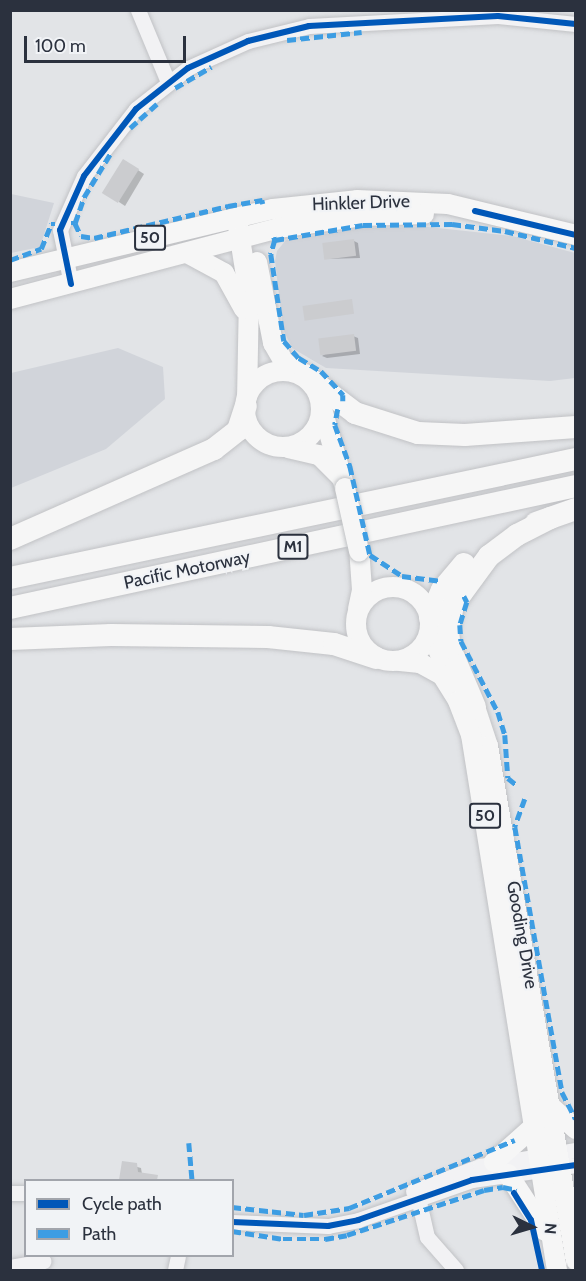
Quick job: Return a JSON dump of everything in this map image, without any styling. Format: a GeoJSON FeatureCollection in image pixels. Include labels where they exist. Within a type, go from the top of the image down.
{"type":"FeatureCollection","features":[{"type":"Feature","properties":{"kind":"highway"},"geometry":{"type":"LineString","coordinates":[[304,375],[355,413],[418,433],[465,435],[576,428]]}},
{"type":"Feature","properties":{"kind":"highway"},"geometry":{"type":"LineString","coordinates":[[10,539],[214,449],[235,434],[246,404]]}},
{"type":"Feature","properties":{"kind":"highway","name":"Pacific Motorway"},"geometry":{"type":"LineString","coordinates":[[10,578],[576,459]]}},
{"type":"Feature","properties":{"kind":"highway","name":"Pacific Motorway"},"geometry":{"type":"LineString","coordinates":[[10,608],[576,486]]}},
{"type":"Feature","properties":{"kind":"highway"},"geometry":{"type":"LineString","coordinates":[[430,620],[447,584],[478,551],[502,536],[576,509]]}},
{"type":"Feature","properties":{"kind":"highway"},"geometry":{"type":"LineString","coordinates":[[475,708],[450,648],[448,631],[453,605],[493,552],[551,518]]}},
{"type":"Feature","properties":{"kind":"highway"},"geometry":{"type":"LineString","coordinates":[[10,639],[111,634],[268,638],[334,644],[376,658]]}},
{"type":"Feature","properties":{"kind":"main road","name":"Hinkler Drive"},"geometry":{"type":"LineString","coordinates":[[244,226],[357,200],[423,202],[475,211],[576,235]]}},
{"type":"Feature","properties":{"kind":"main road","name":"50"},"geometry":{"type":"LineString","coordinates":[[10,272],[64,258],[244,226]]}},
{"type":"Feature","properties":{"kind":"main road","name":"50"},"geometry":{"type":"LineString","coordinates":[[10,299],[187,254],[244,226]]}},
{"type":"Feature","properties":{"kind":"main road","name":"50"},"geometry":{"type":"LineString","coordinates":[[244,226],[277,351],[287,364],[304,375],[320,404],[345,485],[359,552],[362,590],[357,612],[358,639],[376,658],[400,661]]}},
{"type":"Feature","properties":{"kind":"main road","name":"50"},"geometry":{"type":"LineString","coordinates":[[244,226],[250,325],[246,404],[256,435],[282,447],[319,455],[336,469],[345,485]]}},
{"type":"Feature","properties":{"kind":"main road","name":"50"},"geometry":{"type":"LineString","coordinates":[[187,254],[227,275],[250,325]]}},
{"type":"Feature","properties":{"kind":"main road"},"geometry":{"type":"LineString","coordinates":[[250,352],[257,306],[264,297]]}},
{"type":"Feature","properties":{"kind":"main road"},"geometry":{"type":"LineString","coordinates":[[246,404],[253,386],[264,376],[282,372],[304,375]]}},
{"type":"Feature","properties":{"kind":"main road"},"geometry":{"type":"LineString","coordinates":[[282,447],[298,444],[310,435],[319,422],[320,404]]}},
{"type":"Feature","properties":{"kind":"main road","name":"50"},"geometry":{"type":"LineString","coordinates":[[359,552],[377,576],[422,600],[430,620]]}},
{"type":"Feature","properties":{"kind":"main road"},"geometry":{"type":"LineString","coordinates":[[357,612],[373,592],[399,587]]}},
{"type":"Feature","properties":{"kind":"main road"},"geometry":{"type":"LineString","coordinates":[[400,661],[422,647],[430,620]]}},
{"type":"Feature","properties":{"kind":"main road","name":"Gooding Drive"},"geometry":{"type":"LineString","coordinates":[[430,620],[439,652],[475,708],[488,746],[549,1105],[567,1159],[576,1261]]}},
{"type":"Feature","properties":{"kind":"main road","name":"Gooding Drive"},"geometry":{"type":"LineString","coordinates":[[400,661],[420,663],[442,675],[468,725],[493,860],[532,1128],[557,1270]]}},
{"type":"Feature","properties":{"kind":"main road"},"geometry":{"type":"LineString","coordinates":[[549,1105],[576,1129]]}},
{"type":"Feature","properties":{"kind":"main road"},"geometry":{"type":"LineString","coordinates":[[532,1128],[501,1168],[526,1197],[537,1223],[551,1238]]}},
{"type":"Feature","properties":{"kind":"street"},"geometry":{"type":"LineString","coordinates":[[138,10],[168,82]]}},
{"type":"Feature","properties":{"kind":"street"},"geometry":{"type":"LineString","coordinates":[[70,284],[60,230],[84,176],[121,126],[168,82],[188,68],[248,41],[350,17],[498,16],[576,24]]}},
{"type":"Feature","properties":{"kind":"street"},"geometry":{"type":"LineString","coordinates":[[234,1220],[273,1226],[328,1226],[358,1220],[418,1194],[467,1182],[501,1168],[567,1159]]}},
{"type":"Feature","properties":{"kind":"street"},"geometry":{"type":"LineString","coordinates":[[418,1194],[427,1237],[456,1270]]}},
{"type":"Feature","properties":{"kind":"street"},"geometry":{"type":"LineString","coordinates":[[13,1268],[43,1261]]}},
{"type":"Feature","properties":{"kind":"shaded area"},"geometry":{"type":"Polygon","coordinates":[[[11,194],[54,203],[40,247],[11,253],[11,194]]]}},
{"type":"Feature","properties":{"kind":"shaded area"},"geometry":{"type":"Polygon","coordinates":[[[428,227],[512,236],[575,253],[575,378],[550,381],[326,368],[292,348],[283,329],[275,261],[277,251],[286,240],[364,228],[428,227]]]}},
{"type":"Feature","properties":{"kind":"shaded area"},"geometry":{"type":"Polygon","coordinates":[[[118,348],[163,367],[165,399],[106,449],[11,488],[11,373],[118,348]]]}},
{"type":"Feature","properties":{"kind":"building"},"geometry":{"type":"Polygon","coordinates":[[[123,159],[139,169],[118,203],[102,193],[123,159]]]}},
{"type":"Feature","properties":{"kind":"building"},"geometry":{"type":"Polygon","coordinates":[[[354,239],[356,256],[324,260],[322,243],[354,239]]]}},
{"type":"Feature","properties":{"kind":"building"},"geometry":{"type":"Polygon","coordinates":[[[352,299],[354,314],[305,321],[302,306],[352,299]]]}},
{"type":"Feature","properties":{"kind":"building"},"geometry":{"type":"Polygon","coordinates":[[[354,334],[356,351],[320,355],[318,338],[354,334]]]}},
{"type":"Feature","properties":{"kind":"building"},"geometry":{"type":"Polygon","coordinates":[[[122,1161],[137,1163],[138,1172],[158,1175],[157,1179],[119,1179],[122,1161]]]}},
{"type":"Feature","properties":{"kind":"marked path"},"geometry":{"type":"LineString","coordinates":[[287,40],[362,32]]}},
{"type":"Feature","properties":{"kind":"marked path"},"geometry":{"type":"LineString","coordinates":[[175,88],[211,67]]}},
{"type":"Feature","properties":{"kind":"marked path"},"geometry":{"type":"LineString","coordinates":[[130,128],[159,102]]}},
{"type":"Feature","properties":{"kind":"marked path"},"geometry":{"type":"LineString","coordinates":[[75,223],[84,197],[110,154]]}},
{"type":"Feature","properties":{"kind":"marked path"},"geometry":{"type":"LineString","coordinates":[[71,223],[75,223],[81,236],[94,238],[228,206],[262,200],[263,204]]}},
{"type":"Feature","properties":{"kind":"marked path"},"geometry":{"type":"LineString","coordinates":[[10,260],[41,249],[51,224],[55,224]]}},
{"type":"Feature","properties":{"kind":"marked path"},"geometry":{"type":"LineString","coordinates":[[274,237],[275,240],[363,225],[452,224],[505,231],[576,248]]}},
{"type":"Feature","properties":{"kind":"marked path"},"geometry":{"type":"LineString","coordinates":[[275,240],[271,254],[284,341],[299,358],[321,371],[343,395],[343,401]]}},
{"type":"Feature","properties":{"kind":"marked path"},"geometry":{"type":"LineString","coordinates":[[338,409],[335,425],[350,466],[370,555],[402,576],[442,581]]}},
{"type":"Feature","properties":{"kind":"marked path"},"geometry":{"type":"LineString","coordinates":[[464,596],[467,602],[460,625],[461,641],[498,712],[505,735],[508,778],[518,786]]}},
{"type":"Feature","properties":{"kind":"marked path"},"geometry":{"type":"LineString","coordinates":[[525,799],[515,827],[562,1092],[576,1119]]}},
{"type":"Feature","properties":{"kind":"marked path"},"geometry":{"type":"LineString","coordinates":[[234,1207],[304,1215],[349,1208],[515,1140]]}},
{"type":"Feature","properties":{"kind":"marked path"},"geometry":{"type":"LineString","coordinates":[[189,1143],[192,1179]]}},
{"type":"Feature","properties":{"kind":"marked path"},"geometry":{"type":"LineString","coordinates":[[234,1231],[283,1239],[325,1239],[347,1235],[484,1190],[503,1187],[517,1190]]}},
{"type":"Feature","properties":{"kind":"cycle path"},"geometry":{"type":"LineString","coordinates":[[71,284],[60,230],[84,176],[136,109],[188,68],[248,41],[309,26],[498,16],[576,24]]}},
{"type":"Feature","properties":{"kind":"cycle path"},"geometry":{"type":"LineString","coordinates":[[475,211],[576,235]]}},
{"type":"Feature","properties":{"kind":"cycle path"},"geometry":{"type":"LineString","coordinates":[[234,1222],[328,1226],[358,1220],[472,1180],[576,1165]]}},
{"type":"Feature","properties":{"kind":"cycle path"},"geometry":{"type":"LineString","coordinates":[[514,1193],[531,1220],[542,1270]]}}]}
